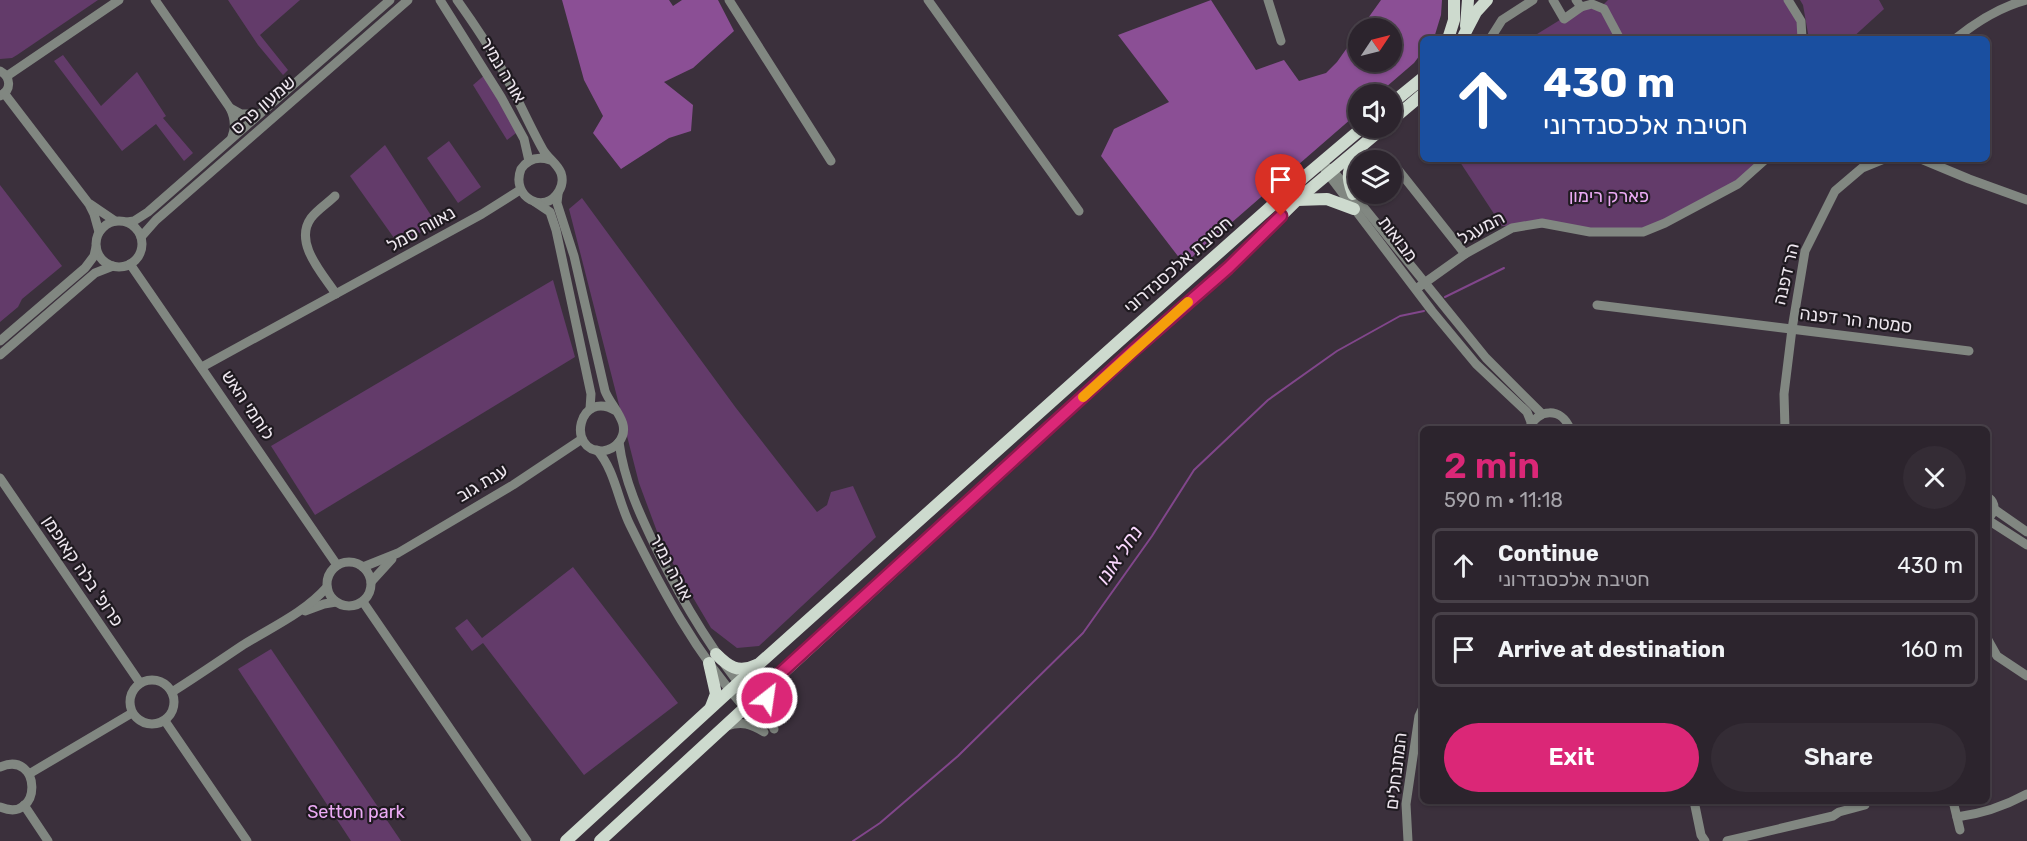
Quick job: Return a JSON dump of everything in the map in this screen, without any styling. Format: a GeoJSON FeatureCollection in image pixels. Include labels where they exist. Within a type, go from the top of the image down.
{"type":"FeatureCollection","features":[{"type":"Feature","properties":{"kind":"main road"},"geometry":{"type":"LineString","coordinates":[[1449,36],[1454,20],[1454,0]]}},
{"type":"Feature","properties":{"kind":"main road"},"geometry":{"type":"LineString","coordinates":[[1463,36],[1468,0]]}},
{"type":"Feature","properties":{"kind":"main road"},"geometry":{"type":"LineString","coordinates":[[1464,36],[1476,12],[1487,0]]}},
{"type":"Feature","properties":{"kind":"main road"},"geometry":{"type":"LineString","coordinates":[[1402,96],[1420,80]]}},
{"type":"Feature","properties":{"kind":"main road"},"geometry":{"type":"LineString","coordinates":[[1402,112],[1420,96]]}},
{"type":"Feature","properties":{"kind":"main road","name":"חטיבת אלכסנדרוני"},"geometry":{"type":"LineString","coordinates":[[566,841],[760,663],[1350,138]]}},
{"type":"Feature","properties":{"kind":"main road","name":"חטיבת אלכסנדרוני"},"geometry":{"type":"LineString","coordinates":[[600,841],[1135,349],[1228,268],[1297,200],[1370,138]]}},
{"type":"Feature","properties":{"kind":"main road"},"geometry":{"type":"LineString","coordinates":[[1297,200],[1327,199],[1354,209]]}},
{"type":"Feature","properties":{"kind":"main road"},"geometry":{"type":"LineString","coordinates":[[712,658],[739,670],[751,668],[760,663]]}},
{"type":"Feature","properties":{"kind":"main road"},"geometry":{"type":"LineString","coordinates":[[710,711],[716,694],[712,658]]}},
{"type":"Feature","properties":{"kind":"street"},"geometry":{"type":"LineString","coordinates":[[99,232],[94,214],[86,200],[2,94],[9,87],[4,73],[119,0]]}},
{"type":"Feature","properties":{"kind":"street"},"geometry":{"type":"LineString","coordinates":[[155,0],[230,108],[235,121],[232,138]]}},
{"type":"Feature","properties":{"kind":"street","name":"שמעון פרס"},"geometry":{"type":"LineString","coordinates":[[127,222],[134,221],[148,212],[390,0]]}},
{"type":"Feature","properties":{"kind":"street","name":"שמעון פרס"},"geometry":{"type":"LineString","coordinates":[[141,237],[156,220],[408,0]]}},
{"type":"Feature","properties":{"kind":"street","name":"אורה נמיר"},"geometry":{"type":"LineString","coordinates":[[440,0],[501,97],[524,139],[529,161]]}},
{"type":"Feature","properties":{"kind":"street","name":"אורה נמיר"},"geometry":{"type":"LineString","coordinates":[[457,0],[500,66],[542,150],[550,160]]}},
{"type":"Feature","properties":{"kind":"street"},"geometry":{"type":"LineString","coordinates":[[729,0],[831,161]]}},
{"type":"Feature","properties":{"kind":"street"},"geometry":{"type":"LineString","coordinates":[[928,0],[1079,211]]}},
{"type":"Feature","properties":{"kind":"street"},"geometry":{"type":"LineString","coordinates":[[1268,0],[1281,42]]}},
{"type":"Feature","properties":{"kind":"street"},"geometry":{"type":"LineString","coordinates":[[1492,36],[1502,20],[1533,0]]}},
{"type":"Feature","properties":{"kind":"street"},"geometry":{"type":"LineString","coordinates":[[1552,0],[1564,19],[1579,4],[1592,4],[1604,9],[1620,36]]}},
{"type":"Feature","properties":{"kind":"street"},"geometry":{"type":"LineString","coordinates":[[1610,0],[1604,4],[1620,36]]}},
{"type":"Feature","properties":{"kind":"street"},"geometry":{"type":"LineString","coordinates":[[1788,0],[1801,21],[1802,36]]}},
{"type":"Feature","properties":{"kind":"street"},"geometry":{"type":"LineString","coordinates":[[1959,36],[1995,12],[2026,0]]}},
{"type":"Feature","properties":{"kind":"street"},"geometry":{"type":"LineString","coordinates":[[230,108],[241,114],[259,114]]}},
{"type":"Feature","properties":{"kind":"street"},"geometry":{"type":"LineString","coordinates":[[590,410],[591,394],[556,230],[550,212],[529,200],[520,190],[519,174],[524,165],[538,158],[550,160],[558,167],[562,178],[557,202],[574,256],[605,391],[620,416],[624,426],[619,442],[610,449],[591,448],[582,438],[580,423],[586,413],[606,407],[616,411]]}},
{"type":"Feature","properties":{"kind":"street","name":"מבואות"},"geometry":{"type":"LineString","coordinates":[[1320,162],[1348,189]]}},
{"type":"Feature","properties":{"kind":"street","name":"המעגל"},"geometry":{"type":"LineString","coordinates":[[1420,286],[1465,254],[1512,228],[1542,223],[1590,232],[1643,232],[1665,223],[1738,184],[1763,162]]}},
{"type":"Feature","properties":{"kind":"street","name":"הר דפנה"},"geometry":{"type":"LineString","coordinates":[[1785,426],[1784,394],[1805,251],[1836,191],[1862,168],[1875,162]]}},
{"type":"Feature","properties":{"kind":"street"},"geometry":{"type":"LineString","coordinates":[[1928,162],[2027,200]]}},
{"type":"Feature","properties":{"kind":"street","name":"מבואות"},"geometry":{"type":"LineString","coordinates":[[1330,172],[1354,209],[1420,286],[1485,358],[1542,414]]}},
{"type":"Feature","properties":{"kind":"street"},"geometry":{"type":"LineString","coordinates":[[1402,175],[1465,254]]}},
{"type":"Feature","properties":{"kind":"street","name":"נאווה סמל"},"geometry":{"type":"LineString","coordinates":[[202,367],[482,214],[520,190]]}},
{"type":"Feature","properties":{"kind":"street"},"geometry":{"type":"LineString","coordinates":[[536,202],[548,201],[558,194]]}},
{"type":"Feature","properties":{"kind":"street"},"geometry":{"type":"LineString","coordinates":[[335,196],[311,218],[305,235],[306,247],[336,294]]}},
{"type":"Feature","properties":{"kind":"street"},"geometry":{"type":"LineString","coordinates":[[86,200],[115,221]]}},
{"type":"Feature","properties":{"kind":"street","name":"מבואות"},"geometry":{"type":"LineString","coordinates":[[1360,204],[1476,364],[1527,412],[1530,426]]}},
{"type":"Feature","properties":{"kind":"street"},"geometry":{"type":"LineString","coordinates":[[0,341],[85,268],[94,256],[99,232],[106,224],[115,221],[127,222],[136,228],[142,243],[139,255],[130,264],[119,267],[100,258],[96,247]]}},
{"type":"Feature","properties":{"kind":"street","name":"לוחמי האש"},"geometry":{"type":"LineString","coordinates":[[130,264],[338,565]]}},
{"type":"Feature","properties":{"kind":"street"},"geometry":{"type":"LineString","coordinates":[[0,355],[95,273],[113,266]]}},
{"type":"Feature","properties":{"kind":"street","name":"סמטת הר דפנה"},"geometry":{"type":"LineString","coordinates":[[1597,305],[1969,351]]}},
{"type":"Feature","properties":{"kind":"street"},"geometry":{"type":"LineString","coordinates":[[1530,426],[1542,414],[1548,412],[1561,416],[1569,426]]}},
{"type":"Feature","properties":{"kind":"street","name":"ענת גוב"},"geometry":{"type":"LineString","coordinates":[[363,567],[398,553],[513,485],[582,438]]}},
{"type":"Feature","properties":{"kind":"street","name":"אורה נמיר"},"geometry":{"type":"LineString","coordinates":[[619,442],[626,479],[641,517],[712,658]]}},
{"type":"Feature","properties":{"kind":"street","name":"אורה נמיר"},"geometry":{"type":"LineString","coordinates":[[597,450],[604,458],[627,519],[654,575],[677,615],[748,704]]}},
{"type":"Feature","properties":{"kind":"street","name":"פרופ' בלה קאופמן"},"geometry":{"type":"LineString","coordinates":[[0,478],[140,683]]}},
{"type":"Feature","properties":{"kind":"street"},"geometry":{"type":"LineString","coordinates":[[1990,499],[1994,509],[1990,516]]}},
{"type":"Feature","properties":{"kind":"street"},"geometry":{"type":"LineString","coordinates":[[1994,509],[2027,532]]}},
{"type":"Feature","properties":{"kind":"street"},"geometry":{"type":"LineString","coordinates":[[1990,520],[2027,545]]}},
{"type":"Feature","properties":{"kind":"street","name":"ענת גוב"},"geometry":{"type":"LineString","coordinates":[[371,582],[382,567],[398,553]]}},
{"type":"Feature","properties":{"kind":"street"},"geometry":{"type":"LineString","coordinates":[[172,692],[245,644],[292,617],[319,597],[327,586],[330,573],[338,565],[353,562],[363,567],[370,576],[369,593],[363,602],[351,606],[336,602],[324,604],[292,617]]}},
{"type":"Feature","properties":{"kind":"street"},"geometry":{"type":"LineString","coordinates":[[327,586],[329,594],[336,602]]}},
{"type":"Feature","properties":{"kind":"street"},"geometry":{"type":"LineString","coordinates":[[363,602],[527,841]]}},
{"type":"Feature","properties":{"kind":"street"},"geometry":{"type":"LineString","coordinates":[[1990,644],[1997,656],[2027,676]]}},
{"type":"Feature","properties":{"kind":"street"},"geometry":{"type":"LineString","coordinates":[[1990,659],[1997,656]]}},
{"type":"Feature","properties":{"kind":"street"},"geometry":{"type":"LineString","coordinates":[[774,679],[768,692],[766,706],[774,729]]}},
{"type":"Feature","properties":{"kind":"street"},"geometry":{"type":"LineString","coordinates":[[158,680],[172,692],[173,711],[165,721],[153,725],[147,724],[132,713],[129,700],[140,683],[158,680]]}},
{"type":"Feature","properties":{"kind":"street"},"geometry":{"type":"LineString","coordinates":[[29,774],[132,713]]}},
{"type":"Feature","properties":{"kind":"street","name":"המתנחלים"},"geometry":{"type":"LineString","coordinates":[[1408,841],[1406,804],[1420,714]]}},
{"type":"Feature","properties":{"kind":"street"},"geometry":{"type":"LineString","coordinates":[[165,721],[246,841]]}},
{"type":"Feature","properties":{"kind":"street"},"geometry":{"type":"LineString","coordinates":[[722,728],[739,723],[764,732]]}},
{"type":"Feature","properties":{"kind":"street"},"geometry":{"type":"LineString","coordinates":[[0,767],[16,765],[29,774],[33,783],[31,795],[24,805],[10,809],[0,807]]}},
{"type":"Feature","properties":{"kind":"street"},"geometry":{"type":"LineString","coordinates":[[1957,817],[1973,815],[2015,801],[2027,794]]}},
{"type":"Feature","properties":{"kind":"street"},"geometry":{"type":"LineString","coordinates":[[1695,804],[1701,835],[1705,841]]}},
{"type":"Feature","properties":{"kind":"street"},"geometry":{"type":"LineString","coordinates":[[1839,804],[1839,812]]}},
{"type":"Feature","properties":{"kind":"street"},"geometry":{"type":"LineString","coordinates":[[1954,804],[1960,830]]}},
{"type":"Feature","properties":{"kind":"street"},"geometry":{"type":"LineString","coordinates":[[24,805],[48,841]]}},
{"type":"Feature","properties":{"kind":"street"},"geometry":{"type":"LineString","coordinates":[[1727,841],[1833,816],[1839,812],[1865,805]]}},
{"type":"Feature","properties":{"kind":"green space"},"geometry":{"type":"Polygon","coordinates":[[[0,0],[98,0],[17,55],[0,59],[0,0]]]}},
{"type":"Feature","properties":{"kind":"green space"},"geometry":{"type":"Polygon","coordinates":[[[228,0],[300,0],[260,35],[288,70],[283,75],[258,45],[228,0]]]}},
{"type":"Feature","properties":{"kind":"green space"},"geometry":{"type":"Polygon","coordinates":[[[1608,0],[1788,0],[1801,21],[1802,36],[1534,36],[1581,7],[1604,4],[1608,0]]]}},
{"type":"Feature","properties":{"kind":"green space"},"geometry":{"type":"Polygon","coordinates":[[[1800,0],[1879,0],[1884,9],[1854,36],[1808,36],[1800,0]]]}},
{"type":"Feature","properties":{"kind":"green space"},"geometry":{"type":"Polygon","coordinates":[[[63,55],[101,106],[137,72],[166,116],[163,118],[193,153],[184,161],[156,124],[122,151],[54,61],[63,55]]]}},
{"type":"Feature","properties":{"kind":"green space"},"geometry":{"type":"Polygon","coordinates":[[[487,73],[520,130],[507,140],[473,85],[487,73]]]}},
{"type":"Feature","properties":{"kind":"green space"},"geometry":{"type":"Polygon","coordinates":[[[449,141],[481,187],[458,203],[427,158],[449,141]]]}},
{"type":"Feature","properties":{"kind":"green space"},"geometry":{"type":"Polygon","coordinates":[[[385,145],[436,223],[399,245],[350,176],[385,145]]]}},
{"type":"Feature","properties":{"kind":"green space","name":"פארק רימון"},"geometry":{"type":"Polygon","coordinates":[[[1460,162],[1756,162],[1738,184],[1643,232],[1502,226],[1460,162]]]}},
{"type":"Feature","properties":{"kind":"green space"},"geometry":{"type":"Polygon","coordinates":[[[0,185],[62,266],[22,299],[18,307],[0,322],[0,185]]]}},
{"type":"Feature","properties":{"kind":"green space"},"geometry":{"type":"Polygon","coordinates":[[[582,198],[736,408],[817,512],[827,505],[831,492],[853,486],[876,537],[759,646],[737,648],[711,628],[662,545],[639,483],[569,209],[582,198]]]}},
{"type":"Feature","properties":{"kind":"green space"},"geometry":{"type":"Polygon","coordinates":[[[553,280],[575,357],[315,515],[271,446],[553,280]]]}},
{"type":"Feature","properties":{"kind":"green space"},"geometry":{"type":"Polygon","coordinates":[[[573,567],[678,703],[584,775],[483,643],[472,651],[455,628],[467,619],[482,638],[573,567]]]}},
{"type":"Feature","properties":{"kind":"green space","name":"Setton park"},"geometry":{"type":"Polygon","coordinates":[[[271,649],[401,841],[351,841],[238,669],[271,649]]]}},
{"type":"Feature","properties":{"kind":"shaded area"},"geometry":{"type":"Polygon","coordinates":[[[562,0],[669,0],[673,6],[682,0],[718,0],[734,31],[693,68],[664,82],[693,105],[691,131],[669,138],[621,169],[593,133],[603,116],[584,80],[562,0]]]}},
{"type":"Feature","properties":{"kind":"shaded area"},"geometry":{"type":"Polygon","coordinates":[[[1211,0],[1256,70],[1284,60],[1299,81],[1326,73],[1348,46],[1348,72],[1402,72],[1402,18],[1368,18],[1381,0],[1442,0],[1441,15],[1435,36],[1420,36],[1420,55],[1414,63],[1390,84],[1348,84],[1348,122],[1184,264],[1101,156],[1114,129],[1169,102],[1118,35],[1211,0]]]}},
{"type":"Feature","properties":{"kind":"waterway","name":"נחל אונו"},"geometry":{"type":"LineString","coordinates":[[1445,297],[1504,268]]}},
{"type":"Feature","properties":{"kind":"waterway","name":"נחל אונו"},"geometry":{"type":"LineString","coordinates":[[853,841],[880,823],[958,756],[1083,633],[1152,536],[1194,470],[1268,400],[1337,351],[1400,316],[1424,311]]}},
{"type":"Feature","properties":{"kind":"slow traffic"},"geometry":{"type":"LineString","coordinates":[[1083,397],[1188,302]]}},
{"type":"Feature","properties":{"kind":"route"},"geometry":{"type":"LineString","coordinates":[[767,698],[774,679],[1135,349],[1228,268],[1281,216]]}}]}
